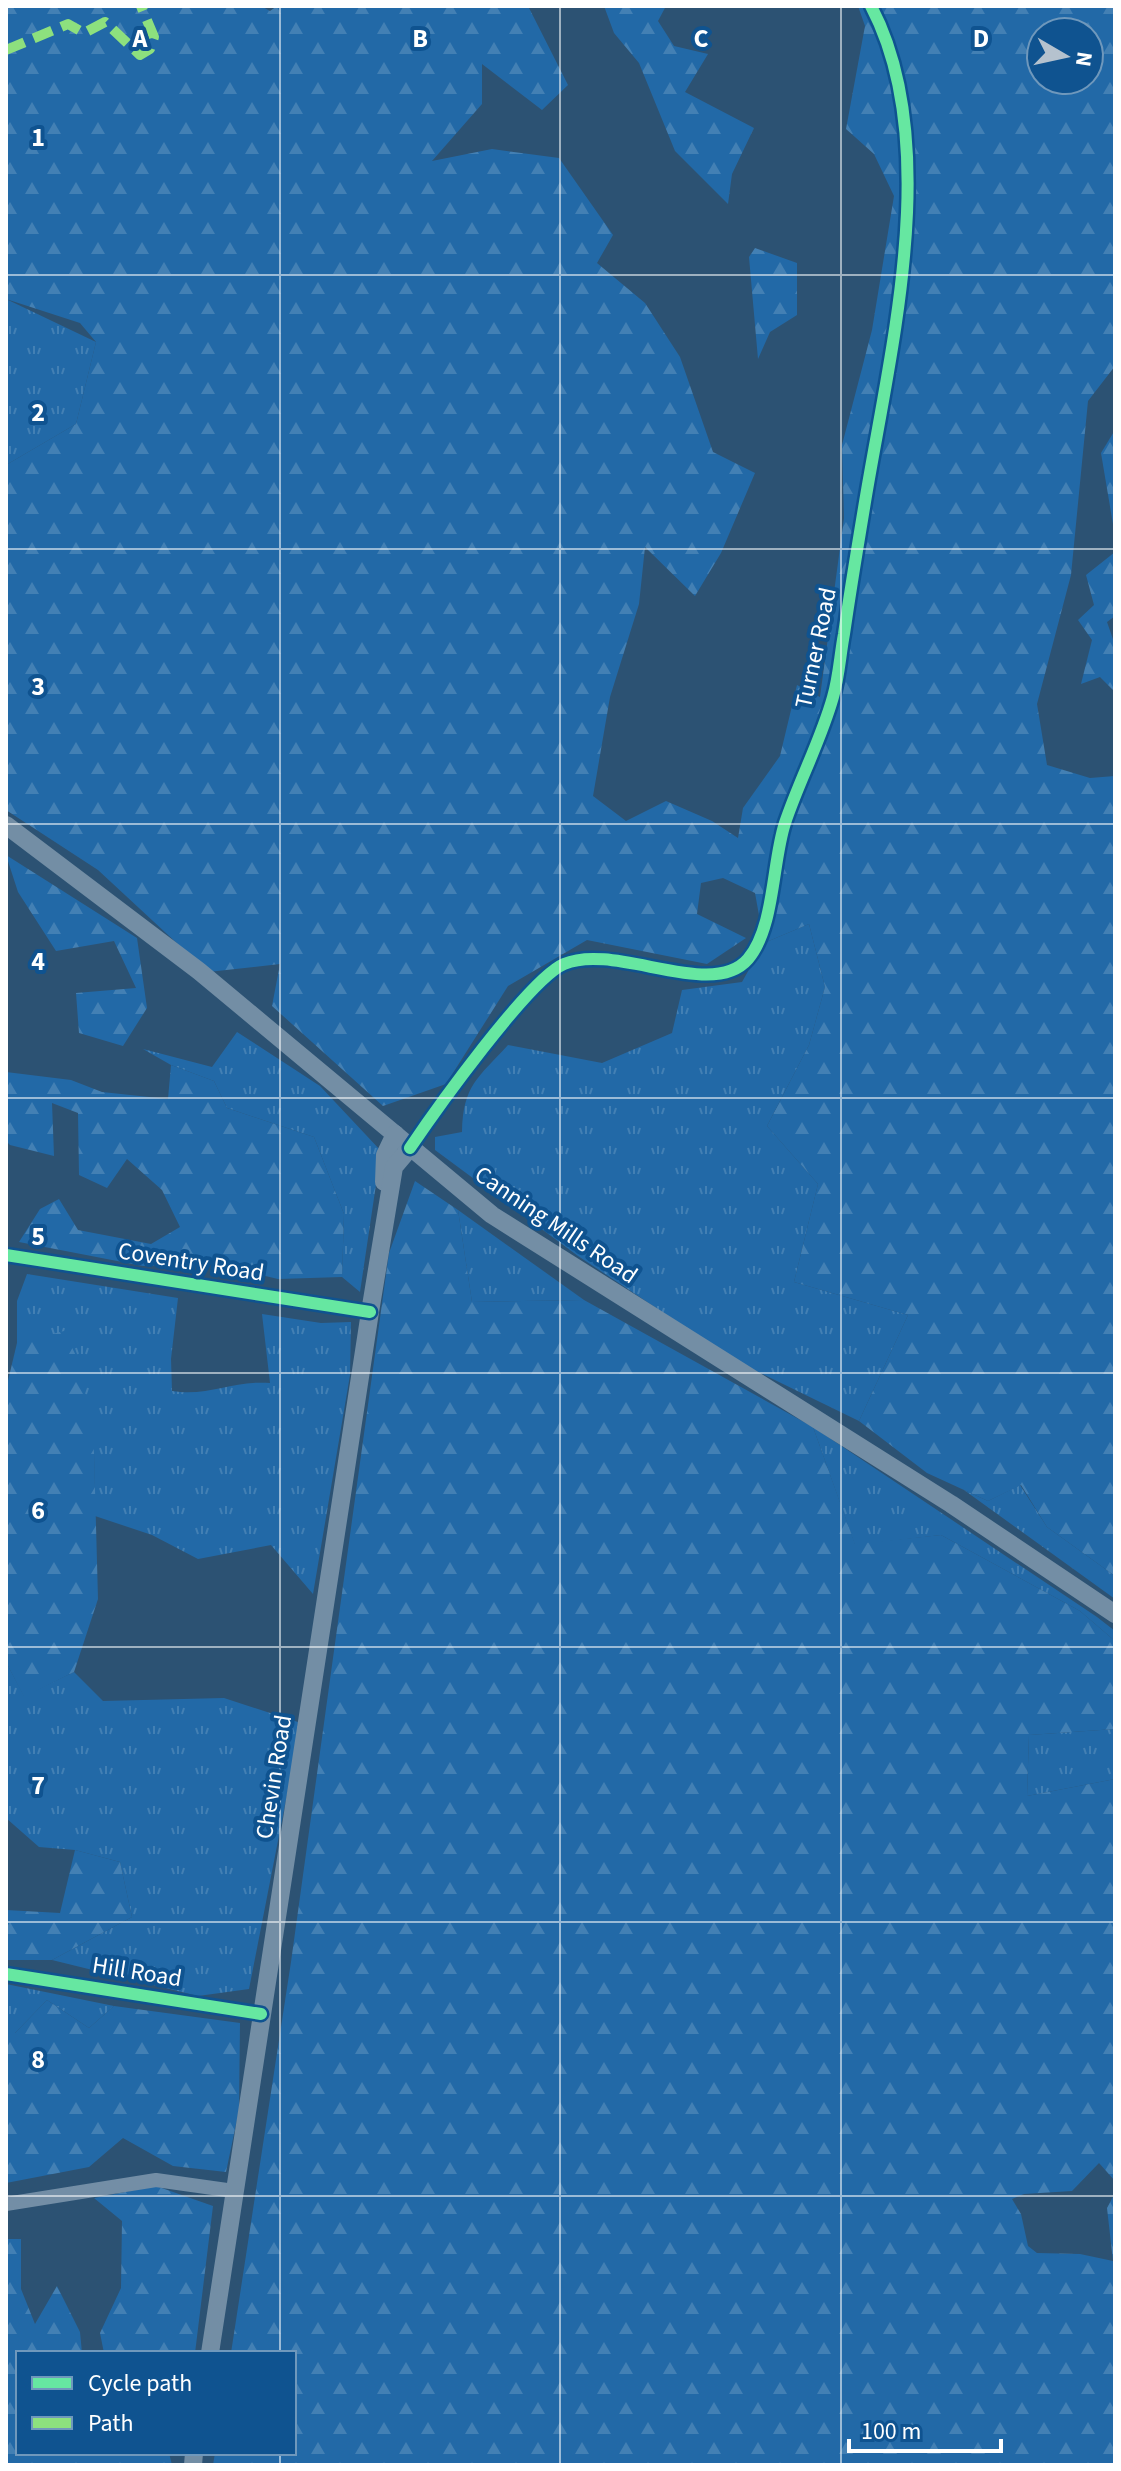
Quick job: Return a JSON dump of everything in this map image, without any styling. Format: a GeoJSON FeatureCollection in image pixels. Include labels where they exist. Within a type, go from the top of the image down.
{"type":"FeatureCollection","features":[{"type":"Feature","properties":{"kind":"main road","name":"Canning Mills Road"},"geometry":{"type":"LineString","coordinates":[[6,825],[199,971],[507,1226],[951,1504],[1115,1614]]}},
{"type":"Feature","properties":{"kind":"main road","name":"Chevin Road"},"geometry":{"type":"LineString","coordinates":[[388,1208],[383,1170],[385,1155],[395,1134]]}},
{"type":"Feature","properties":{"kind":"main road","name":"Chevin Road"},"geometry":{"type":"LineString","coordinates":[[210,2351],[394,1167],[410,1148]]}},
{"type":"Feature","properties":{"kind":"street","name":"Turner Road"},"geometry":{"type":"LineString","coordinates":[[410,1148],[524,998],[553,969],[574,960],[596,958],[721,974],[746,962],[759,941],[784,826],[834,696],[903,265],[907,166],[902,91],[893,57],[871,6]]}},
{"type":"Feature","properties":{"kind":"street","name":"Coventry Road"},"geometry":{"type":"LineString","coordinates":[[6,1255],[370,1312]]}},
{"type":"Feature","properties":{"kind":"street","name":"Hill Road"},"geometry":{"type":"LineString","coordinates":[[6,1974],[261,2014]]}},
{"type":"Feature","properties":{"kind":"street"},"geometry":{"type":"LineString","coordinates":[[6,2204],[156,2180],[234,2191]]}},
{"type":"Feature","properties":{"kind":"green space"},"geometry":{"type":"Polygon","coordinates":[[[6,6],[261,6],[270,11],[277,6],[528,6],[568,85],[542,110],[482,64],[482,104],[432,161],[492,149],[559,158],[613,235],[597,263],[645,303],[680,357],[713,452],[755,473],[721,553],[695,596],[645,547],[639,604],[610,697],[593,796],[626,821],[666,801],[712,821],[738,838],[743,808],[780,756],[797,685],[820,697],[844,518],[842,445],[872,330],[894,196],[874,154],[846,129],[865,26],[858,6],[1115,6],[1115,366],[1088,401],[1071,575],[1037,704],[1047,765],[1090,778],[1115,776],[1115,1576],[1047,1527],[1021,1485],[988,1501],[927,1473],[859,1421],[908,1315],[794,1282],[818,1184],[767,1126],[809,1045],[825,987],[809,924],[764,943],[755,893],[723,878],[701,883],[697,914],[746,938],[707,964],[587,940],[508,986],[446,1084],[383,1106],[272,1006],[280,964],[208,972],[98,870],[6,810],[6,465],[76,424],[96,342],[80,323],[6,299],[6,6]]]}},
{"type":"Feature","properties":{"kind":"green space"},"geometry":{"type":"Polygon","coordinates":[[[604,6],[666,6],[658,21],[674,46],[708,54],[685,92],[754,128],[732,174],[728,204],[675,151],[639,63],[614,33],[604,6]]]}},
{"type":"Feature","properties":{"kind":"green space"},"geometry":{"type":"Polygon","coordinates":[[[755,248],[797,263],[797,315],[770,332],[758,359],[749,257],[755,248]]]}},
{"type":"Feature","properties":{"kind":"green space"},"geometry":{"type":"Polygon","coordinates":[[[6,299],[96,342],[76,424],[6,465],[6,299]]]}},
{"type":"Feature","properties":{"kind":"green space"},"geometry":{"type":"Polygon","coordinates":[[[1115,430],[1115,536],[1101,453],[1115,430]]]}},
{"type":"Feature","properties":{"kind":"green space"},"geometry":{"type":"Polygon","coordinates":[[[1115,552],[1115,616],[1107,622],[1115,645],[1115,692],[1100,677],[1081,684],[1092,640],[1078,620],[1094,605],[1086,575],[1115,552]]]}},
{"type":"Feature","properties":{"kind":"green space"},"geometry":{"type":"Polygon","coordinates":[[[6,855],[137,938],[147,1008],[123,1046],[79,1033],[76,993],[136,988],[114,941],[56,951],[18,892],[6,855]]]}},
{"type":"Feature","properties":{"kind":"green space"},"geometry":{"type":"Polygon","coordinates":[[[809,924],[825,987],[809,1045],[767,1126],[818,1184],[794,1282],[908,1315],[859,1421],[736,1361],[578,1256],[435,1150],[435,1137],[462,1132],[465,1103],[474,1083],[508,1045],[602,1063],[672,1033],[682,990],[742,982],[764,943],[809,924]]]}},
{"type":"Feature","properties":{"kind":"green space"},"geometry":{"type":"Polygon","coordinates":[[[237,1032],[320,1086],[381,1151],[360,1292],[342,1277],[344,1214],[314,1137],[227,1108],[214,1081],[171,1065],[143,1049],[212,1067],[237,1032]]]}},
{"type":"Feature","properties":{"kind":"green space"},"geometry":{"type":"Polygon","coordinates":[[[171,1065],[214,1081],[227,1108],[314,1137],[344,1214],[342,1277],[278,1279],[210,1263],[143,1266],[19,1242],[40,1209],[59,1199],[78,1230],[151,1244],[180,1227],[162,1190],[127,1159],[107,1188],[79,1175],[78,1113],[52,1103],[54,1156],[10,1145],[6,1141],[6,1072],[71,1080],[102,1092],[168,1099],[171,1065]]]}},
{"type":"Feature","properties":{"kind":"green space"},"geometry":{"type":"Polygon","coordinates":[[[415,1181],[458,1210],[472,1302],[584,1300],[813,1427],[855,1544],[941,1535],[1080,1611],[1115,1641],[1115,1729],[1029,1735],[1027,1796],[1115,1779],[1115,2181],[1099,2163],[1072,2191],[1024,2194],[1012,2199],[1021,2214],[1028,2246],[1037,2253],[1080,2254],[1113,2261],[1107,2208],[1115,2193],[1115,2465],[213,2465],[215,2455],[296,2455],[296,2351],[231,2351],[291,1962],[389,1253],[415,1181]]]}},
{"type":"Feature","properties":{"kind":"green space"},"geometry":{"type":"Polygon","coordinates":[[[458,1210],[584,1300],[472,1302],[458,1210]]]}},
{"type":"Feature","properties":{"kind":"green space"},"geometry":{"type":"Polygon","coordinates":[[[27,1274],[178,1298],[171,1359],[172,1391],[198,1392],[270,1383],[262,1314],[321,1323],[351,1322],[350,1375],[313,1594],[271,1545],[198,1559],[152,1535],[95,1516],[94,1452],[17,1343],[17,1301],[27,1274]]]}},
{"type":"Feature","properties":{"kind":"green space"},"geometry":{"type":"Polygon","coordinates":[[[64,1331],[80,1364],[94,1452],[98,1599],[74,1672],[24,1697],[6,1662],[6,1389],[17,1343],[64,1331]]]}},
{"type":"Feature","properties":{"kind":"green space"},"geometry":{"type":"Polygon","coordinates":[[[813,1427],[1097,1617],[1115,1631],[1115,1641],[1080,1611],[941,1535],[855,1545],[813,1427]]]}},
{"type":"Feature","properties":{"kind":"green space"},"geometry":{"type":"Polygon","coordinates":[[[1020,1485],[1047,1527],[1115,1576],[1115,1599],[964,1490],[988,1501],[1020,1485]]]}},
{"type":"Feature","properties":{"kind":"green space"},"geometry":{"type":"Polygon","coordinates":[[[6,1662],[24,1696],[74,1672],[103,1701],[224,1698],[301,1723],[249,1989],[198,1996],[52,1960],[132,1917],[120,1862],[75,1850],[39,1847],[6,1818],[6,1662]]]}},
{"type":"Feature","properties":{"kind":"green space"},"geometry":{"type":"Polygon","coordinates":[[[1115,1729],[1115,1779],[1027,1796],[1029,1735],[1115,1729]]]}},
{"type":"Feature","properties":{"kind":"green space"},"geometry":{"type":"Polygon","coordinates":[[[75,1850],[120,1862],[132,1917],[52,1960],[6,1960],[6,1910],[60,1913],[75,1850]]]}},
{"type":"Feature","properties":{"kind":"green space"},"geometry":{"type":"Polygon","coordinates":[[[6,1984],[114,2006],[89,2028],[47,2000],[15,2033],[6,2033],[6,1984]]]}},
{"type":"Feature","properties":{"kind":"green space"},"geometry":{"type":"Polygon","coordinates":[[[47,2000],[89,2028],[114,2006],[240,2023],[239,2110],[226,2172],[173,2166],[123,2138],[89,2167],[6,2183],[6,2033],[15,2033],[47,2000]]]}},
{"type":"Feature","properties":{"kind":"green space"},"geometry":{"type":"Polygon","coordinates":[[[156,2186],[213,2206],[195,2351],[104,2351],[100,2333],[121,2288],[122,2221],[94,2198],[156,2186]]]}},
{"type":"Feature","properties":{"kind":"green space"},"geometry":{"type":"Polygon","coordinates":[[[6,2239],[21,2239],[21,2289],[35,2324],[57,2286],[80,2332],[82,2351],[16,2351],[16,2455],[170,2455],[172,2465],[6,2465],[6,2239]]]}},
{"type":"Feature","properties":{"kind":"marked path"},"geometry":{"type":"LineString","coordinates":[[6,50],[68,24],[84,33],[105,22],[140,55],[150,49],[154,37],[141,6]]}},
{"type":"Feature","properties":{"kind":"cycle path"},"geometry":{"type":"LineString","coordinates":[[410,1148],[506,1019],[548,975],[564,964],[585,959],[609,960],[711,974],[732,970],[748,959],[757,946],[768,912],[785,823],[837,682],[896,321],[908,187],[904,123],[893,62],[871,6]]}},
{"type":"Feature","properties":{"kind":"cycle path"},"geometry":{"type":"LineString","coordinates":[[6,1255],[370,1312]]}},
{"type":"Feature","properties":{"kind":"cycle path"},"geometry":{"type":"LineString","coordinates":[[6,1974],[261,2014]]}}]}
